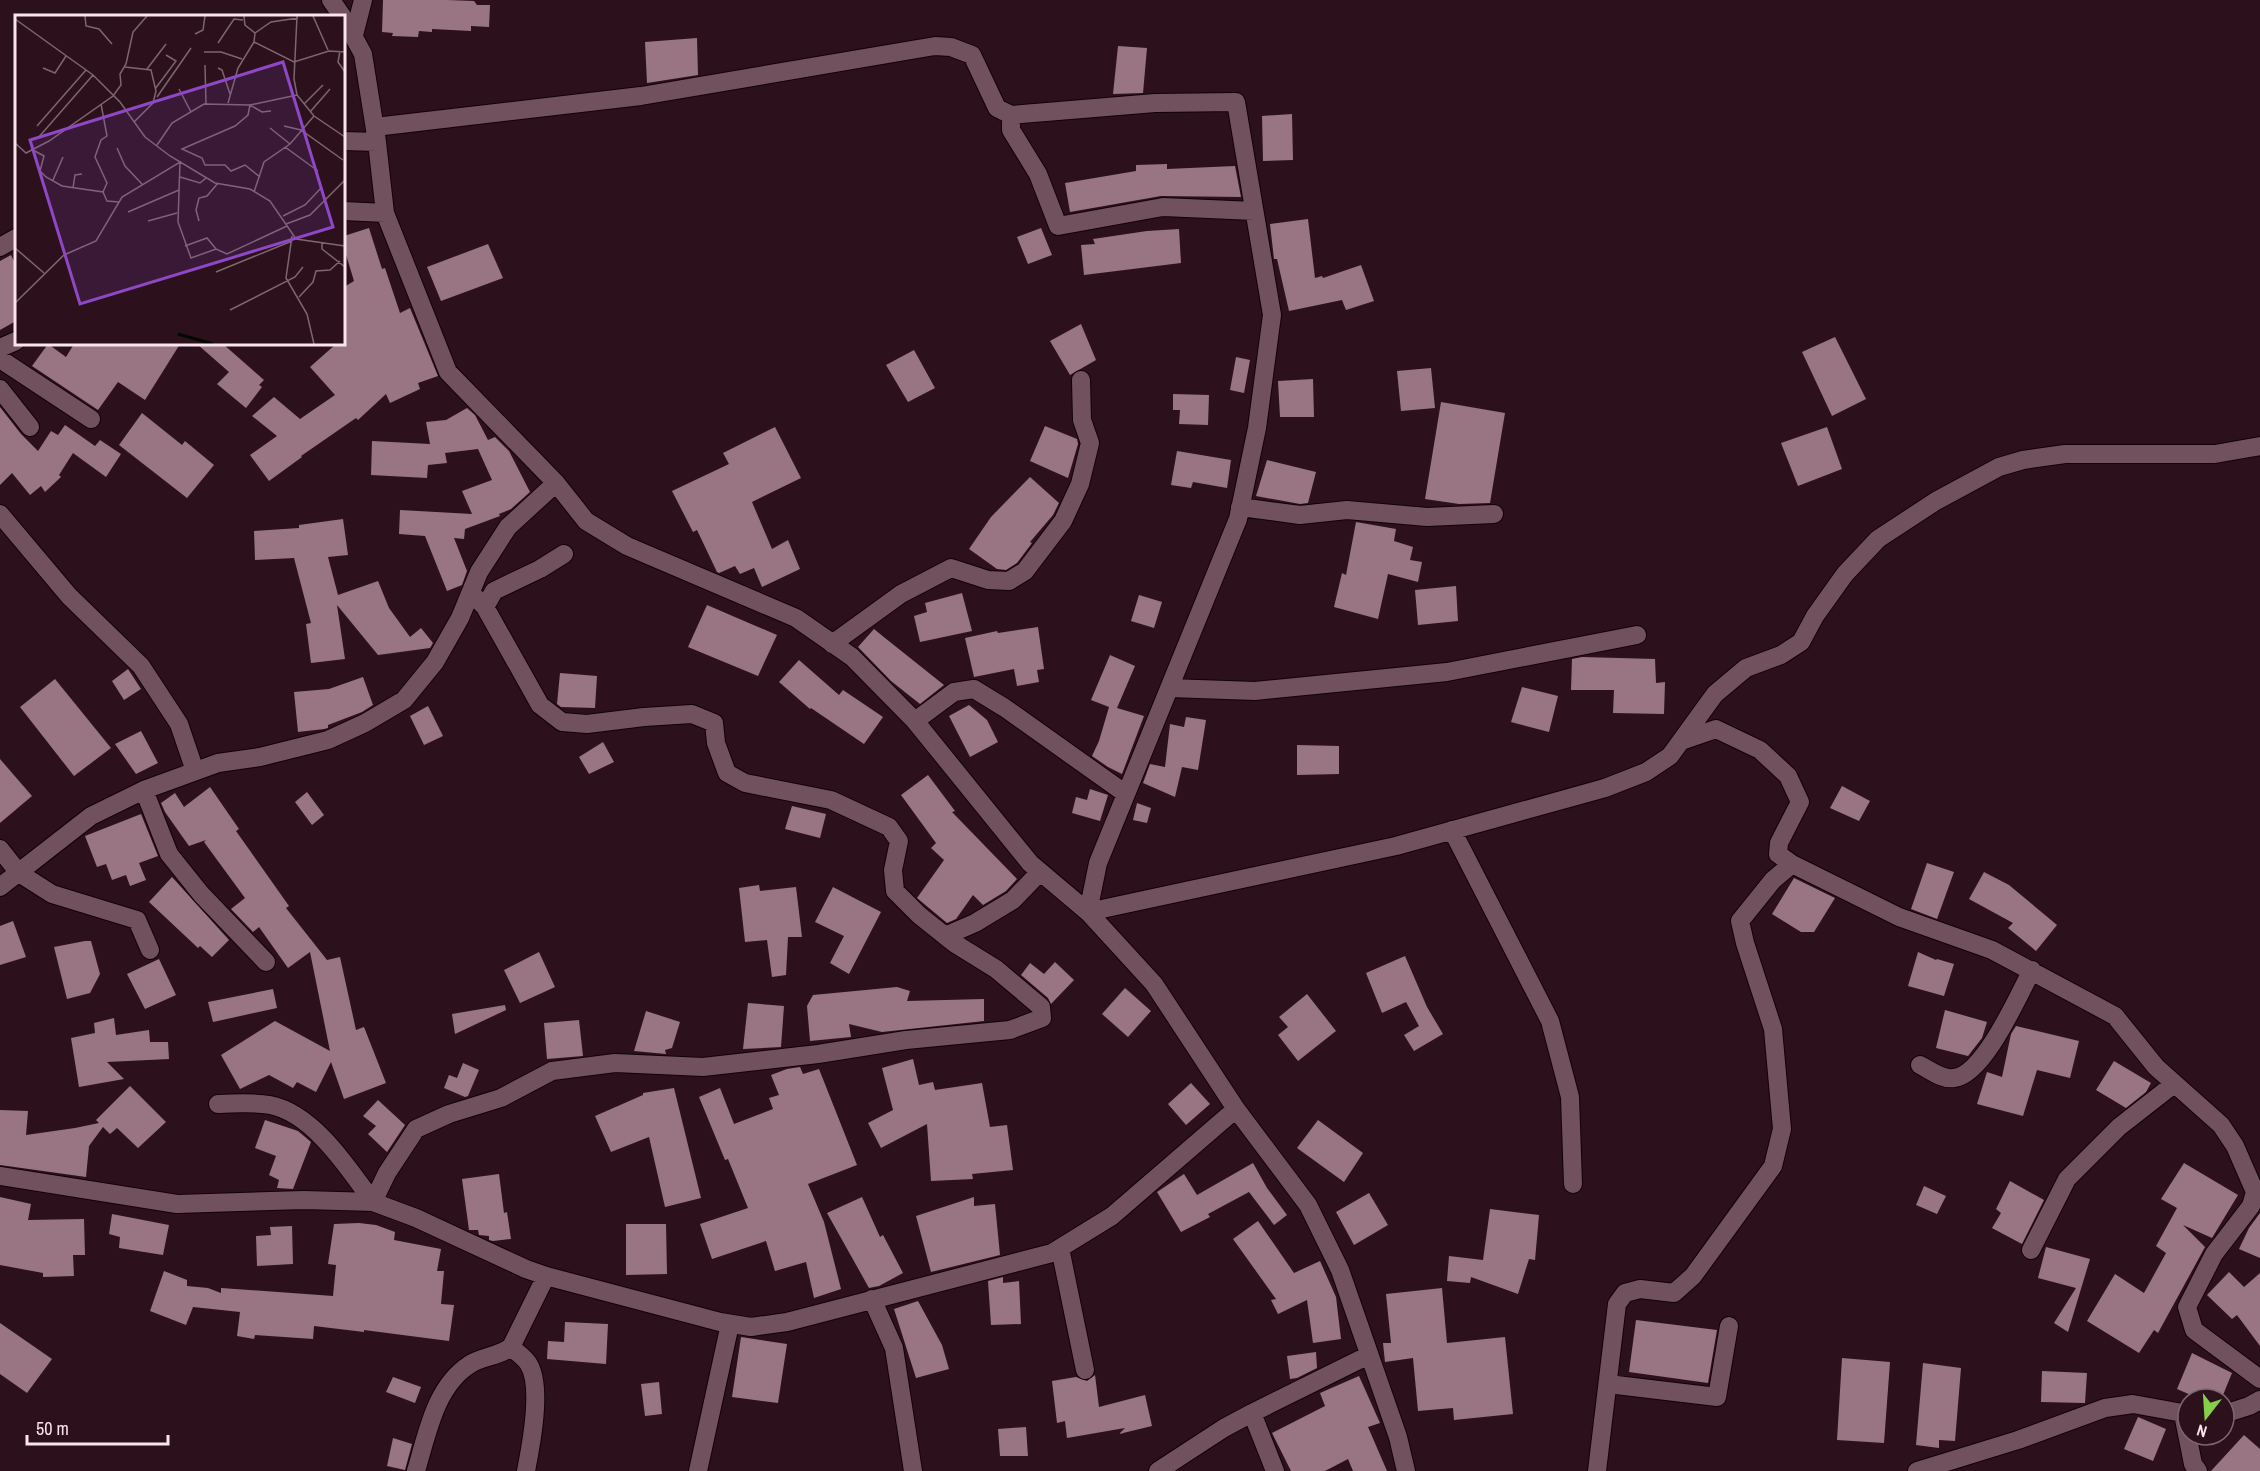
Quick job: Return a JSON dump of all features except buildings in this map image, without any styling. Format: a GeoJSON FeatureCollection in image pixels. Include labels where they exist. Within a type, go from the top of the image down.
{"type":"FeatureCollection","features":[{"type":"Feature","properties":{"kind":"street"},"geometry":{"type":"LineString","coordinates":[[331,0],[341,15]]}},
{"type":"Feature","properties":{"kind":"street"},"geometry":{"type":"LineString","coordinates":[[354,35],[363,0]]}},
{"type":"Feature","properties":{"kind":"street"},"geometry":{"type":"LineString","coordinates":[[345,21],[363,54],[376,134],[385,213],[448,372],[556,483],[586,521],[627,546],[796,618],[852,657],[915,721],[1030,863],[1088,912],[1154,984],[1236,1109],[1308,1205],[1340,1270],[1398,1437],[1406,1471]]}},
{"type":"Feature","properties":{"kind":"street"},"geometry":{"type":"LineString","coordinates":[[345,141],[376,134],[641,96],[936,46],[951,47],[972,55],[997,108],[1011,115],[1155,103],[1236,102],[1272,315],[1257,428],[1238,519],[1098,863],[1088,912]]}},
{"type":"Feature","properties":{"kind":"street"},"geometry":{"type":"LineString","coordinates":[[1011,115],[1011,130],[1038,174],[1058,226],[1163,207],[1254,211]]}},
{"type":"Feature","properties":{"kind":"street"},"geometry":{"type":"LineString","coordinates":[[345,211],[385,213]]}},
{"type":"Feature","properties":{"kind":"street"},"geometry":{"type":"LineString","coordinates":[[0,247],[15,239]]}},
{"type":"Feature","properties":{"kind":"street"},"geometry":{"type":"LineString","coordinates":[[0,348],[15,341]]}},
{"type":"Feature","properties":{"kind":"street"},"geometry":{"type":"LineString","coordinates":[[0,359],[91,419]]}},
{"type":"Feature","properties":{"kind":"street"},"geometry":{"type":"LineString","coordinates":[[832,644],[901,594],[951,568],[988,580],[1009,581],[1025,571],[1063,521],[1080,484],[1090,443],[1082,420],[1081,380]]}},
{"type":"Feature","properties":{"kind":"street"},"geometry":{"type":"LineString","coordinates":[[0,389],[30,427]]}},
{"type":"Feature","properties":{"kind":"street"},"geometry":{"type":"LineString","coordinates":[[1088,912],[1396,846],[1615,784],[1646,772],[1670,756],[1715,694],[1746,668],[1781,655],[1801,642],[1815,616],[1845,574],[1878,539],[1974,479],[1999,467],[2023,460],[2064,454],[2215,454],[2260,446]]}},
{"type":"Feature","properties":{"kind":"street"},"geometry":{"type":"LineString","coordinates":[[0,887],[91,816],[144,790],[218,763],[260,757],[328,740],[365,723],[404,700],[435,662],[460,618],[479,572],[508,527],[556,483]]}},
{"type":"Feature","properties":{"kind":"street"},"geometry":{"type":"LineString","coordinates":[[1240,507],[1299,515],[1347,510],[1427,517],[1494,514]]}},
{"type":"Feature","properties":{"kind":"street"},"geometry":{"type":"LineString","coordinates":[[0,514],[69,596],[141,666],[179,724],[195,771]]}},
{"type":"Feature","properties":{"kind":"street"},"geometry":{"type":"LineString","coordinates":[[485,607],[495,591],[540,569],[564,554]]}},
{"type":"Feature","properties":{"kind":"street"},"geometry":{"type":"LineString","coordinates":[[373,1202],[387,1173],[416,1129],[449,1114],[501,1098],[552,1071],[615,1063],[703,1067],[818,1054],[906,1040],[1010,1030],[1042,1018],[1041,1007],[996,969],[945,936],[895,891],[893,870],[899,841],[889,827],[831,800],[745,783],[727,773],[716,743],[714,723],[692,714],[587,724],[562,722],[540,705],[485,607],[471,593]]}},
{"type":"Feature","properties":{"kind":"street"},"geometry":{"type":"LineString","coordinates":[[1169,688],[1255,691],[1447,672],[1637,636]]}},
{"type":"Feature","properties":{"kind":"street"},"geometry":{"type":"LineString","coordinates":[[915,721],[954,692],[974,689],[1005,708],[1126,794]]}},
{"type":"Feature","properties":{"kind":"street"},"geometry":{"type":"LineString","coordinates":[[1681,741],[1716,729],[1760,750],[1788,776],[1800,802],[1779,843],[1778,854],[1792,864],[1899,917],[1992,950],[2115,1016],[2156,1067],[2221,1125],[2235,1146],[2255,1192],[2251,1206],[2214,1254],[2187,1307],[2194,1330],[2260,1378]]}},
{"type":"Feature","properties":{"kind":"street"},"geometry":{"type":"LineString","coordinates":[[144,790],[169,854],[201,894],[266,962]]}},
{"type":"Feature","properties":{"kind":"street"},"geometry":{"type":"LineString","coordinates":[[1452,830],[1550,1021],[1570,1097],[1573,1184]]}},
{"type":"Feature","properties":{"kind":"street"},"geometry":{"type":"LineString","coordinates":[[0,849],[19,873],[52,894],[136,920],[150,950]]}},
{"type":"Feature","properties":{"kind":"street"},"geometry":{"type":"LineString","coordinates":[[1597,1471],[1617,1304],[1625,1293],[1640,1289],[1674,1293],[1693,1276],[1773,1166],[1782,1129],[1773,1029],[1740,921],[1773,880],[1792,864]]}},
{"type":"Feature","properties":{"kind":"street"},"geometry":{"type":"LineString","coordinates":[[945,936],[975,923],[1013,900],[1040,872]]}},
{"type":"Feature","properties":{"kind":"street"},"geometry":{"type":"LineString","coordinates":[[1920,1065],[1938,1075],[1955,1078],[1976,1067],[1987,1053],[2032,970]]}},
{"type":"Feature","properties":{"kind":"street"},"geometry":{"type":"LineString","coordinates":[[2031,1250],[2067,1179],[2119,1127],[2174,1084]]}},
{"type":"Feature","properties":{"kind":"street"},"geometry":{"type":"LineString","coordinates":[[218,1104],[271,1105],[296,1115],[337,1151],[373,1202]]}},
{"type":"Feature","properties":{"kind":"street"},"geometry":{"type":"LineString","coordinates":[[0,1176],[177,1204],[304,1200],[373,1202],[416,1218],[546,1276],[730,1324],[751,1327],[787,1322],[1052,1253],[1112,1216],[1236,1109]]}},
{"type":"Feature","properties":{"kind":"street"},"geometry":{"type":"LineString","coordinates":[[1060,1248],[1085,1370]]}},
{"type":"Feature","properties":{"kind":"street"},"geometry":{"type":"LineString","coordinates":[[416,1471],[444,1390],[460,1371],[473,1362],[504,1352],[511,1347],[546,1276]]}},
{"type":"Feature","properties":{"kind":"street"},"geometry":{"type":"LineString","coordinates":[[872,1299],[894,1348],[913,1471]]}},
{"type":"Feature","properties":{"kind":"street"},"geometry":{"type":"LineString","coordinates":[[698,1471],[730,1324]]}},
{"type":"Feature","properties":{"kind":"street"},"geometry":{"type":"LineString","coordinates":[[1608,1384],[1717,1397],[1729,1326]]}},
{"type":"Feature","properties":{"kind":"street"},"geometry":{"type":"LineString","coordinates":[[511,1347],[529,1363],[534,1379],[534,1424],[526,1471]]}},
{"type":"Feature","properties":{"kind":"street"},"geometry":{"type":"LineString","coordinates":[[1158,1471],[1224,1428],[1369,1355]]}},
{"type":"Feature","properties":{"kind":"street"},"geometry":{"type":"LineString","coordinates":[[2236,1410],[2260,1400]]}},
{"type":"Feature","properties":{"kind":"street"},"geometry":{"type":"LineString","coordinates":[[1917,1471],[2018,1440],[2105,1408],[2133,1404],[2176,1412]]}},
{"type":"Feature","properties":{"kind":"street"},"geometry":{"type":"LineString","coordinates":[[1252,1413],[1275,1471]]}},
{"type":"Feature","properties":{"kind":"street"},"geometry":{"type":"LineString","coordinates":[[2191,1447],[2194,1469]]}}]}
